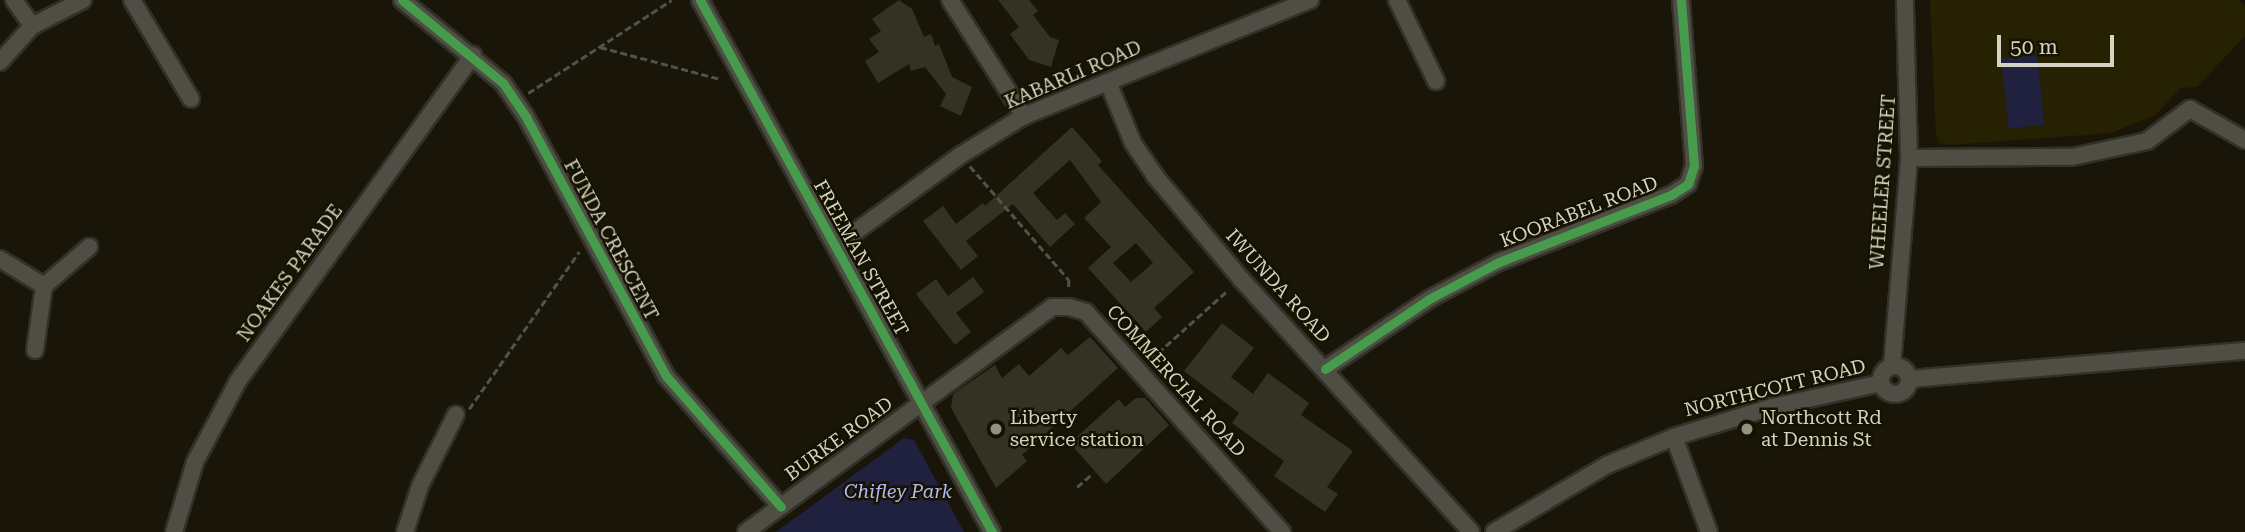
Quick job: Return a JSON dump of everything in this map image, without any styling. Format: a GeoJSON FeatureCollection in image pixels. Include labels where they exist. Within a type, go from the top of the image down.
{"type":"FeatureCollection","features":[{"type":"Feature","properties":{"kind":"street"},"geometry":{"type":"LineString","coordinates":[[13,0],[32,26]]}},
{"type":"Feature","properties":{"kind":"street"},"geometry":{"type":"LineString","coordinates":[[0,62],[32,26],[83,0]]}},
{"type":"Feature","properties":{"kind":"street"},"geometry":{"type":"LineString","coordinates":[[132,0],[191,100]]}},
{"type":"Feature","properties":{"kind":"street","name":"FUNDA CRESCENT"},"geometry":{"type":"LineString","coordinates":[[402,0],[473,55],[515,101],[666,376],[781,507]]}},
{"type":"Feature","properties":{"kind":"street","name":"FREEMAN STREET"},"geometry":{"type":"LineString","coordinates":[[700,0],[992,532]]}},
{"type":"Feature","properties":{"kind":"street"},"geometry":{"type":"LineString","coordinates":[[950,0],[1024,116]]}},
{"type":"Feature","properties":{"kind":"street","name":"KABARLI ROAD"},"geometry":{"type":"LineString","coordinates":[[836,246],[961,155],[1024,116],[1310,0]]}},
{"type":"Feature","properties":{"kind":"street"},"geometry":{"type":"LineString","coordinates":[[1396,0],[1436,81]]}},
{"type":"Feature","properties":{"kind":"street","name":"KOORABEL ROAD"},"geometry":{"type":"LineString","coordinates":[[1325,369],[1400,317],[1499,262],[1671,195],[1688,184],[1694,166],[1681,0]]}},
{"type":"Feature","properties":{"kind":"street","name":"WHEELER STREET"},"geometry":{"type":"LineString","coordinates":[[1892,366],[1909,158],[1905,0]]}},
{"type":"Feature","properties":{"kind":"street","name":"NOAKES PARADE"},"geometry":{"type":"LineString","coordinates":[[174,532],[195,462],[239,381],[473,55]]}},
{"type":"Feature","properties":{"kind":"street","name":"IWUNDA ROAD"},"geometry":{"type":"LineString","coordinates":[[1108,82],[1140,154],[1241,279],[1471,532]]}},
{"type":"Feature","properties":{"kind":"street"},"geometry":{"type":"LineString","coordinates":[[1909,158],[2072,157],[2147,141],[2190,109],[2245,140]]}},
{"type":"Feature","properties":{"kind":"street"},"geometry":{"type":"LineString","coordinates":[[36,350],[44,286],[89,247]]}},
{"type":"Feature","properties":{"kind":"street"},"geometry":{"type":"LineString","coordinates":[[0,259],[44,286]]}},
{"type":"Feature","properties":{"kind":"street"},"geometry":{"type":"LineString","coordinates":[[923,404],[1052,307],[1069,307]]}},
{"type":"Feature","properties":{"kind":"street","name":"COMMERCIAL ROAD"},"geometry":{"type":"LineString","coordinates":[[1069,307],[1086,312],[1282,532]]}},
{"type":"Feature","properties":{"kind":"street"},"geometry":{"type":"LineString","coordinates":[[1909,379],[2245,351]]}},
{"type":"Feature","properties":{"kind":"street"},"geometry":{"type":"LineString","coordinates":[[1892,366],[1902,368],[1909,379],[1903,390],[1895,394],[1881,383],[1884,372],[1892,366]]}},
{"type":"Feature","properties":{"kind":"street","name":"NORTHCOTT ROAD"},"geometry":{"type":"LineString","coordinates":[[1494,532],[1607,464],[1674,437],[1742,415],[1881,383]]}},
{"type":"Feature","properties":{"kind":"street","name":"BURKE ROAD"},"geometry":{"type":"LineString","coordinates":[[746,532],[923,404]]}},
{"type":"Feature","properties":{"kind":"street"},"geometry":{"type":"LineString","coordinates":[[405,532],[420,486],[456,414]]}},
{"type":"Feature","properties":{"kind":"street"},"geometry":{"type":"LineString","coordinates":[[1674,437],[1709,532]]}},
{"type":"Feature","properties":{"kind":"path"},"geometry":{"type":"LineString","coordinates":[[515,101],[672,0]]}},
{"type":"Feature","properties":{"kind":"path"},"geometry":{"type":"LineString","coordinates":[[600,47],[720,79]]}},
{"type":"Feature","properties":{"kind":"path"},"geometry":{"type":"LineString","coordinates":[[961,155],[1069,280],[1069,307]]}},
{"type":"Feature","properties":{"kind":"path"},"geometry":{"type":"LineString","coordinates":[[482,394],[577,255]]}},
{"type":"Feature","properties":{"kind":"path"},"geometry":{"type":"LineString","coordinates":[[1138,371],[1241,279]]}},
{"type":"Feature","properties":{"kind":"path"},"geometry":{"type":"LineString","coordinates":[[1077,486],[1093,473]]}},
{"type":"Feature","properties":{"kind":"shaded area"},"geometry":{"type":"Polygon","coordinates":[[[1930,0],[2238,0],[2245,6],[2245,36],[2197,87],[2181,88],[2155,115],[2111,133],[1951,145],[1940,143],[1936,135],[1930,0]]]}},
{"type":"Feature","properties":{"kind":"green space"},"geometry":{"type":"Polygon","coordinates":[[[2037,55],[2044,125],[2009,128],[2001,59],[2037,55]]]}},
{"type":"Feature","properties":{"kind":"green space","name":"Chifley Park"},"geometry":{"type":"Polygon","coordinates":[[[904,438],[914,440],[964,532],[776,532],[904,438]]]}},
{"type":"Feature","properties":{"kind":"building"},"geometry":{"type":"Polygon","coordinates":[[[899,0],[912,9],[924,37],[931,34],[935,46],[939,44],[952,77],[972,87],[961,116],[940,106],[946,94],[925,67],[911,71],[909,64],[878,83],[865,61],[879,52],[869,39],[881,31],[872,19],[899,0]]]}},
{"type":"Feature","properties":{"kind":"building"},"geometry":{"type":"Polygon","coordinates":[[[998,0],[1029,0],[1038,11],[1033,15],[1050,37],[1059,40],[1051,67],[1029,60],[1010,34],[1019,27],[998,0]]]}},
{"type":"Feature","properties":{"kind":"building"},"geometry":{"type":"Polygon","coordinates":[[[1072,127],[1102,161],[1098,165],[1194,272],[1154,308],[1162,317],[1146,332],[1088,268],[1111,247],[1084,218],[1101,202],[1070,160],[1033,193],[1057,220],[1065,213],[1075,224],[1050,247],[1013,204],[966,241],[978,256],[961,270],[923,221],[943,206],[956,224],[983,203],[985,206],[1072,127]],[[1136,243],[1113,263],[1131,282],[1153,263],[1136,243]]]}},
{"type":"Feature","properties":{"kind":"building"},"geometry":{"type":"Polygon","coordinates":[[[973,277],[984,292],[956,313],[971,332],[955,345],[916,294],[936,279],[948,296],[973,277]]]}},
{"type":"Feature","properties":{"kind":"building"},"geometry":{"type":"Polygon","coordinates":[[[1222,323],[1254,348],[1231,377],[1253,394],[1268,373],[1309,403],[1301,415],[1353,451],[1327,487],[1338,494],[1325,512],[1274,476],[1284,461],[1232,423],[1239,413],[1184,371],[1222,323]]]}},
{"type":"Feature","properties":{"kind":"building"},"geometry":{"type":"Polygon","coordinates":[[[1090,337],[1118,368],[1022,455],[1027,461],[996,488],[951,408],[953,394],[995,365],[1002,378],[1019,364],[1029,376],[1061,348],[1068,355],[1090,337]]]}},
{"type":"Feature","properties":{"kind":"building"},"geometry":{"type":"Polygon","coordinates":[[[1136,398],[1145,398],[1169,425],[1106,484],[1070,443],[1119,399],[1125,407],[1136,398]]]}},
{"type":"Feature","properties":{"kind":"cycle path"},"geometry":{"type":"LineString","coordinates":[[402,0],[503,83],[526,117],[666,376],[781,507]]}},
{"type":"Feature","properties":{"kind":"cycle path"},"geometry":{"type":"LineString","coordinates":[[700,0],[992,532]]}},
{"type":"Feature","properties":{"kind":"cycle path"},"geometry":{"type":"LineString","coordinates":[[1325,369],[1429,299],[1499,262],[1671,195],[1688,184],[1694,166],[1681,0]]}},
{"type":"Feature","properties":{"kind":"place","name":"Liberty service station"},"geometry":{"type":"Point","coordinates":[996,429]}},
{"type":"Feature","properties":{"kind":"place","name":"Northcott Rd at Dennis St"},"geometry":{"type":"Point","coordinates":[1747,429]}}]}
